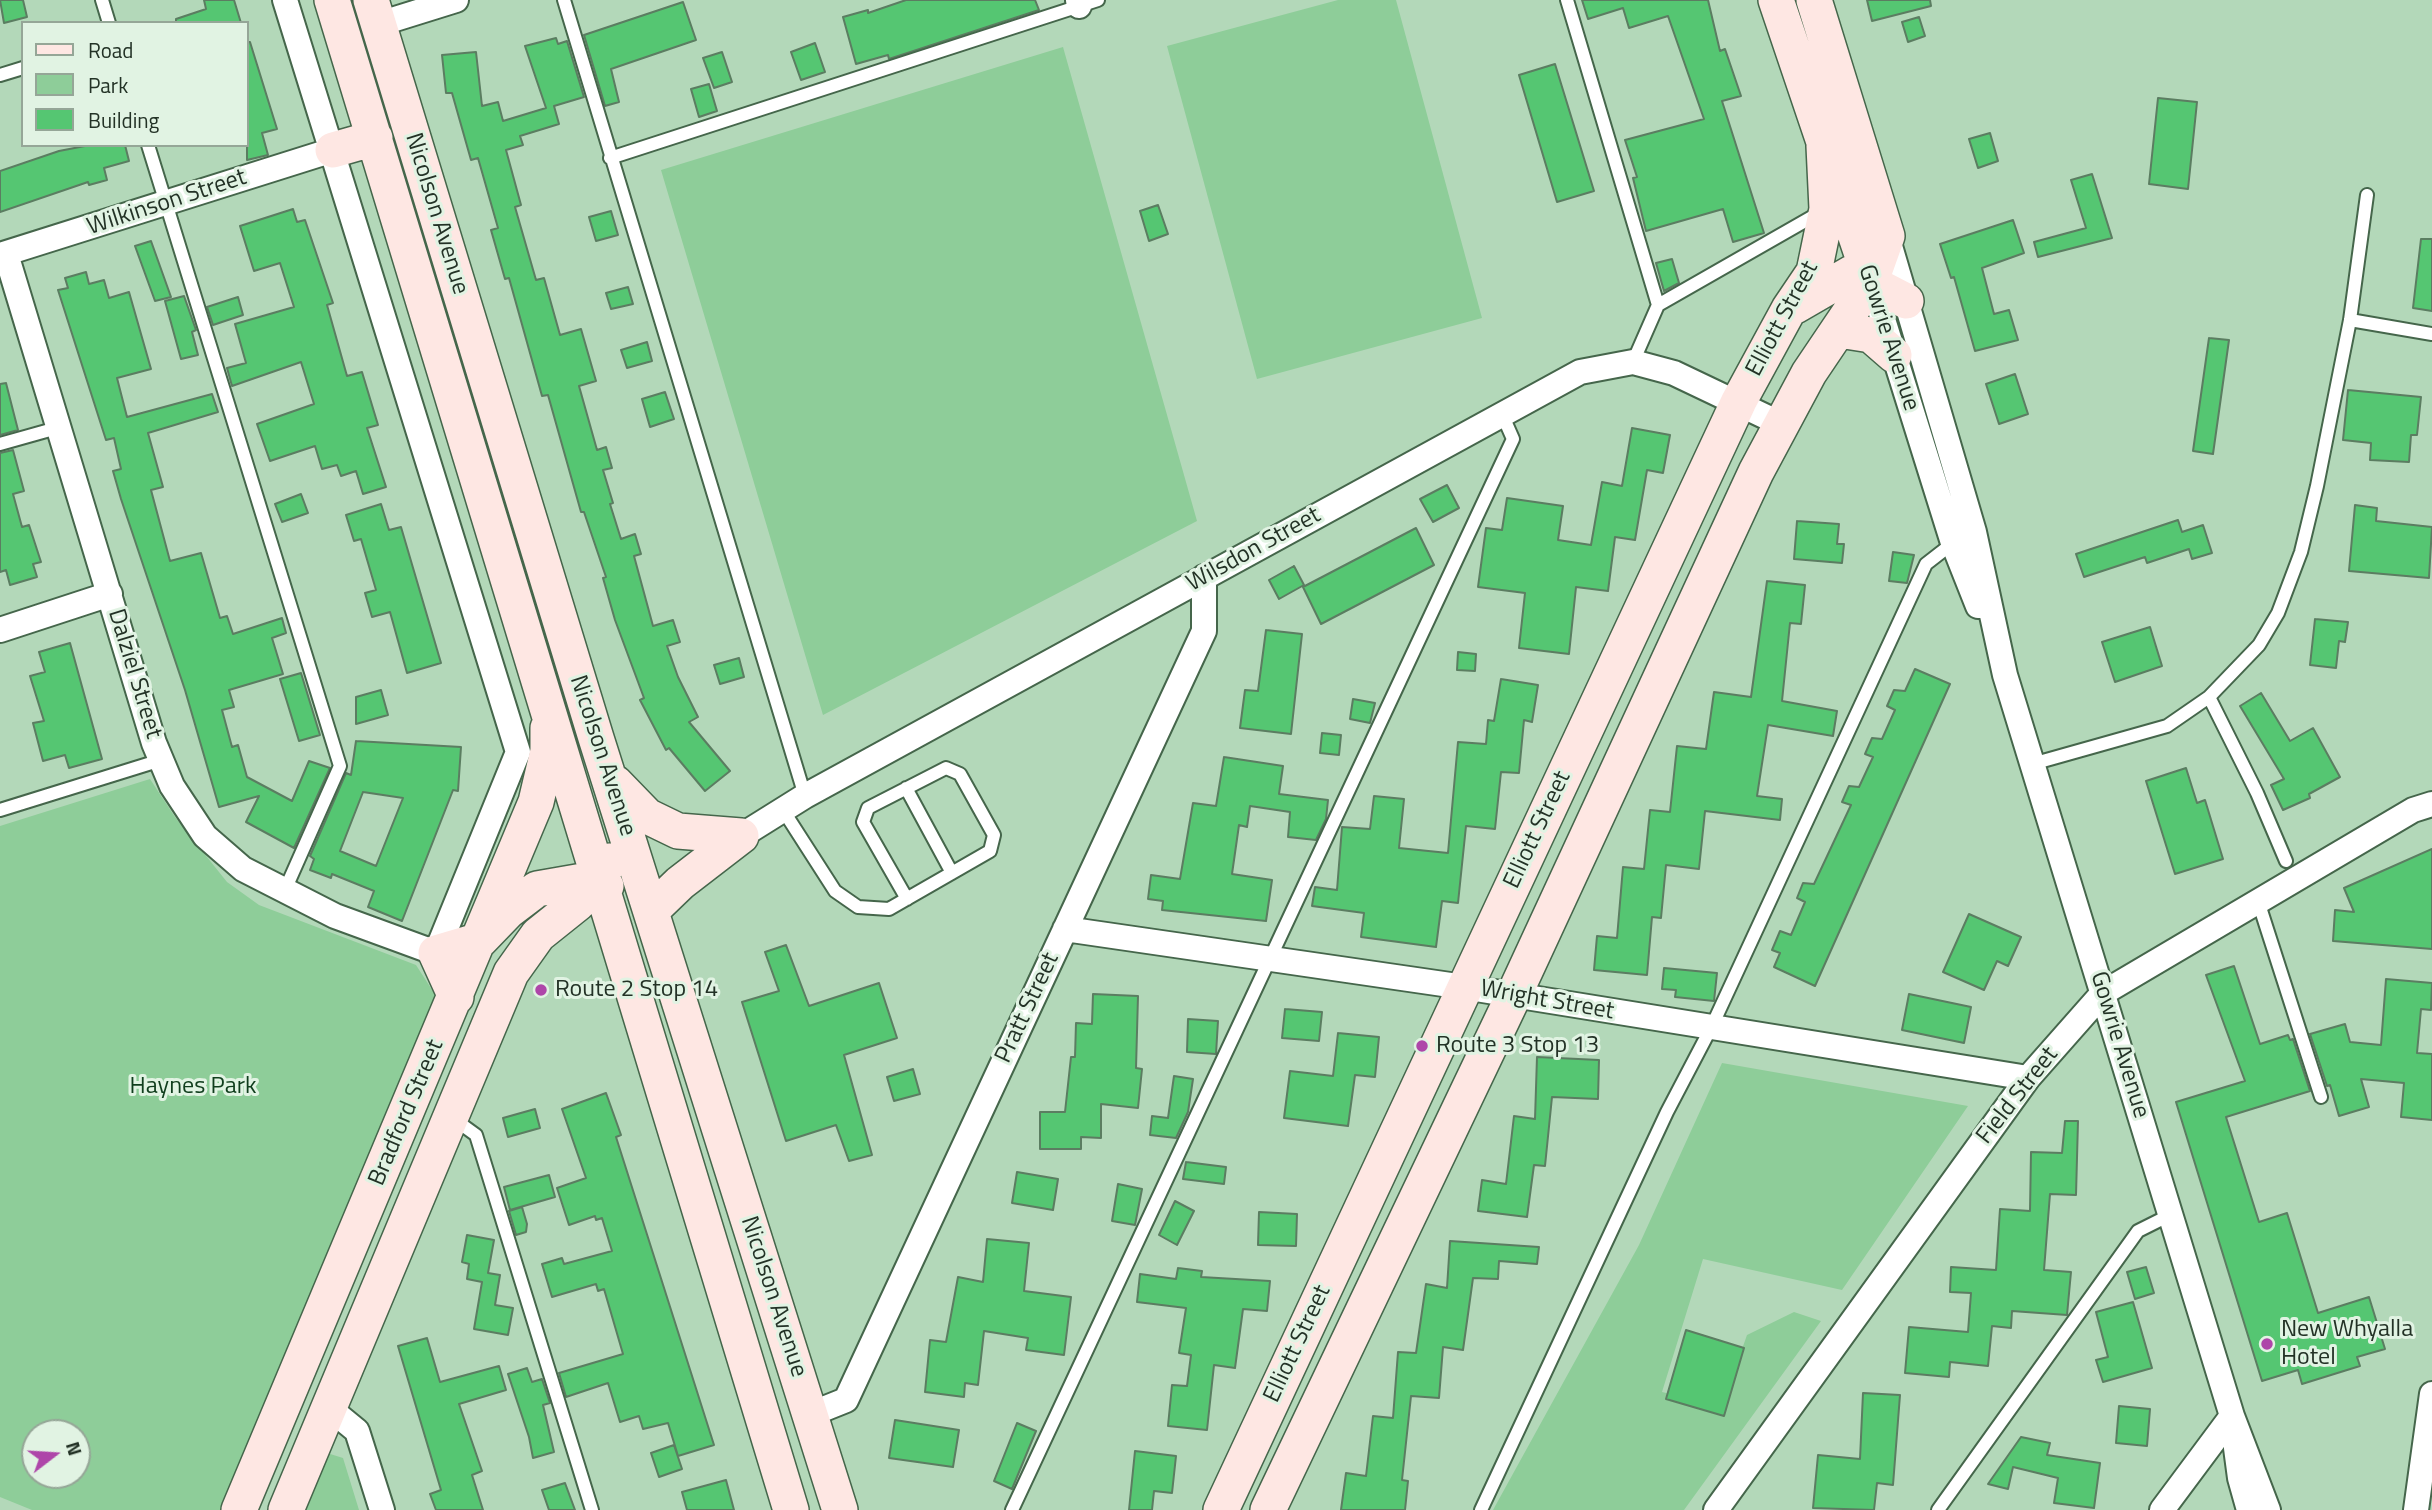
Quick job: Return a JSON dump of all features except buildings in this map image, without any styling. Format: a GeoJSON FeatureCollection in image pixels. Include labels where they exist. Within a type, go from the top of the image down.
{"type":"FeatureCollection","features":[{"type":"Feature","properties":{"kind":"street"},"geometry":{"type":"LineString","coordinates":[[285,0],[518,752],[436,953],[456,997]]}},
{"type":"Feature","properties":{"kind":"street","name":"Nicolson Avenue"},"geometry":{"type":"LineString","coordinates":[[332,0],[791,1510]]}},
{"type":"Feature","properties":{"kind":"street"},"geometry":{"type":"LineString","coordinates":[[375,12],[456,0]]}},
{"type":"Feature","properties":{"kind":"street","name":"Gowrie Avenue"},"geometry":{"type":"LineString","coordinates":[[1776,0],[1871,281],[1953,542],[2005,675],[2232,1416],[2268,1510]]}},
{"type":"Feature","properties":{"kind":"street","name":"Gowrie Avenue"},"geometry":{"type":"LineString","coordinates":[[1814,0],[1974,532],[2005,675]]}},
{"type":"Feature","properties":{"kind":"street","name":"Nicolson Avenue"},"geometry":{"type":"LineString","coordinates":[[375,12],[596,738],[841,1510]]}},
{"type":"Feature","properties":{"kind":"street"},"geometry":{"type":"LineString","coordinates":[[333,150],[375,138]]}},
{"type":"Feature","properties":{"kind":"street","name":"Elliott Street"},"geometry":{"type":"LineString","coordinates":[[1221,1510],[1739,401],[1789,309],[1815,272],[1827,209],[1824,146]]}},
{"type":"Feature","properties":{"kind":"street","name":"Wilkinson Street"},"geometry":{"type":"LineString","coordinates":[[3,255],[333,150]]}},
{"type":"Feature","properties":{"kind":"street","name":"Elliott Street"},"geometry":{"type":"LineString","coordinates":[[1268,1510],[1513,997],[1756,472],[1809,373],[1871,281],[1887,236]]}},
{"type":"Feature","properties":{"kind":"street","name":"Dalziel Street"},"geometry":{"type":"LineString","coordinates":[[3,255],[161,760],[172,786],[205,836],[243,869],[335,916],[436,953]]}},
{"type":"Feature","properties":{"kind":"street"},"geometry":{"type":"LineString","coordinates":[[1789,309],[1852,273],[1906,301]]}},
{"type":"Feature","properties":{"kind":"street"},"geometry":{"type":"LineString","coordinates":[[1839,330],[1871,335],[1894,355]]}},
{"type":"Feature","properties":{"kind":"street"},"geometry":{"type":"LineString","coordinates":[[439,346],[472,336]]}},
{"type":"Feature","properties":{"kind":"street","name":"Wilsdon Street"},"geometry":{"type":"LineString","coordinates":[[741,836],[805,796],[1580,372],[1633,362],[1674,373],[1739,401],[1782,424]]}},
{"type":"Feature","properties":{"kind":"street","name":"Pratt Street"},"geometry":{"type":"LineString","coordinates":[[811,1414],[846,1400],[1204,631],[1204,577]]}},
{"type":"Feature","properties":{"kind":"street"},"geometry":{"type":"LineString","coordinates":[[0,630],[110,594]]}},
{"type":"Feature","properties":{"kind":"street","name":"Bradford Street"},"geometry":{"type":"LineString","coordinates":[[239,1510],[536,802],[548,751],[549,708]]}},
{"type":"Feature","properties":{"kind":"street"},"geometry":{"type":"LineString","coordinates":[[596,738],[597,783],[613,841],[610,859],[600,878]]}},
{"type":"Feature","properties":{"kind":"street"},"geometry":{"type":"LineString","coordinates":[[608,776],[647,816],[678,831],[741,836]]}},
{"type":"Feature","properties":{"kind":"street","name":"Field Street"},"geometry":{"type":"LineString","coordinates":[[1716,1510],[2028,1078],[2103,993],[2413,810],[2432,804]]}},
{"type":"Feature","properties":{"kind":"street"},"geometry":{"type":"LineString","coordinates":[[652,910],[680,883],[741,836]]}},
{"type":"Feature","properties":{"kind":"street"},"geometry":{"type":"LineString","coordinates":[[436,953],[480,940],[508,911],[537,889],[600,878]]}},
{"type":"Feature","properties":{"kind":"street"},"geometry":{"type":"LineString","coordinates":[[600,878],[665,956]]}},
{"type":"Feature","properties":{"kind":"street","name":"Bradford Street"},"geometry":{"type":"LineString","coordinates":[[286,1510],[511,973],[538,935],[563,915],[600,878]]}},
{"type":"Feature","properties":{"kind":"street"},"geometry":{"type":"LineString","coordinates":[[563,915],[582,919],[599,929],[622,951]]}},
{"type":"Feature","properties":{"kind":"street","name":"Wright Street"},"geometry":{"type":"LineString","coordinates":[[1065,929],[1464,987],[2028,1078]]}},
{"type":"Feature","properties":{"kind":"street"},"geometry":{"type":"LineString","coordinates":[[706,1228],[747,1215]]}},
{"type":"Feature","properties":{"kind":"street"},"geometry":{"type":"LineString","coordinates":[[2421,1504],[2432,1394]]}},
{"type":"Feature","properties":{"kind":"street"},"geometry":{"type":"LineString","coordinates":[[328,1408],[357,1430],[382,1510]]}},
{"type":"Feature","properties":{"kind":"street"},"geometry":{"type":"LineString","coordinates":[[2162,1510],[2232,1416]]}},
{"type":"Feature","properties":{"kind":"street","name":"Gowrie Avenue"},"geometry":{"type":"LineString","coordinates":[[2232,1416],[2240,1478],[2249,1510]]}},
{"type":"Feature","properties":{"kind":"lane"},"geometry":{"type":"LineString","coordinates":[[102,0],[108,21]]}},
{"type":"Feature","properties":{"kind":"lane"},"geometry":{"type":"LineString","coordinates":[[564,0],[805,796]]}},
{"type":"Feature","properties":{"kind":"lane"},"geometry":{"type":"LineString","coordinates":[[1567,0],[1658,305]]}},
{"type":"Feature","properties":{"kind":"lane"},"geometry":{"type":"LineString","coordinates":[[610,159],[1085,2]]}},
{"type":"Feature","properties":{"kind":"lane"},"geometry":{"type":"LineString","coordinates":[[0,75],[21,69]]}},
{"type":"Feature","properties":{"kind":"lane"},"geometry":{"type":"LineString","coordinates":[[149,147],[340,766],[285,890]]}},
{"type":"Feature","properties":{"kind":"lane"},"geometry":{"type":"LineString","coordinates":[[2032,764],[2167,726],[2209,697],[2259,645],[2278,613],[2301,552],[2317,486],[2350,320],[2367,195]]}},
{"type":"Feature","properties":{"kind":"lane"},"geometry":{"type":"LineString","coordinates":[[1633,362],[1658,305],[1827,209]]}},
{"type":"Feature","properties":{"kind":"lane"},"geometry":{"type":"LineString","coordinates":[[2350,320],[2432,334]]}},
{"type":"Feature","properties":{"kind":"lane"},"geometry":{"type":"LineString","coordinates":[[1012,1510],[1513,439],[1502,414]]}},
{"type":"Feature","properties":{"kind":"lane"},"geometry":{"type":"LineString","coordinates":[[0,444],[57,428]]}},
{"type":"Feature","properties":{"kind":"lane"},"geometry":{"type":"LineString","coordinates":[[1481,1510],[1667,1112],[1711,1028],[1926,564],[1953,542]]}},
{"type":"Feature","properties":{"kind":"lane"},"geometry":{"type":"LineString","coordinates":[[2209,697],[2286,860]]}},
{"type":"Feature","properties":{"kind":"lane"},"geometry":{"type":"LineString","coordinates":[[0,810],[161,760]]}},
{"type":"Feature","properties":{"kind":"lane"},"geometry":{"type":"LineString","coordinates":[[783,810],[835,891],[858,908],[889,909],[907,899],[990,851],[994,835],[960,774],[946,768],[868,808],[863,822],[907,899]]}},
{"type":"Feature","properties":{"kind":"lane"},"geometry":{"type":"LineString","coordinates":[[906,788],[952,873]]}},
{"type":"Feature","properties":{"kind":"lane"},"geometry":{"type":"LineString","coordinates":[[2258,901],[2321,1097]]}},
{"type":"Feature","properties":{"kind":"lane"},"geometry":{"type":"LineString","coordinates":[[451,1117],[476,1135],[592,1510]]}},
{"type":"Feature","properties":{"kind":"lane"},"geometry":{"type":"LineString","coordinates":[[1938,1510],[2138,1231],[2170,1215]]}},
{"type":"Feature","properties":{"kind":"green space"},"geometry":{"type":"Polygon","coordinates":[[[1338,0],[1396,0],[1482,318],[1257,379],[1167,46],[1338,0]]]}},
{"type":"Feature","properties":{"kind":"green space"},"geometry":{"type":"Polygon","coordinates":[[[1063,47],[1197,521],[823,715],[661,170],[1063,47]]]}},
{"type":"Feature","properties":{"kind":"green space","name":"Haynes Park"},"geometry":{"type":"Polygon","coordinates":[[[150,779],[175,817],[227,882],[259,905],[416,965],[438,999],[223,1510],[32,1510],[0,1497],[0,826],[150,779]]]}},
{"type":"Feature","properties":{"kind":"green space"},"geometry":{"type":"Polygon","coordinates":[[[1722,1063],[1968,1106],[1842,1290],[1703,1259],[1662,1392],[1722,1406],[1747,1335],[1794,1312],[1821,1321],[1684,1510],[1493,1510],[1639,1245],[1722,1063]]]}},
{"type":"Feature","properties":{"kind":"green space"},"geometry":{"type":"Polygon","coordinates":[[[327,1453],[343,1458],[359,1510],[305,1510],[327,1453]]]}},
{"type":"Feature","properties":{"kind":"place","name":"Route 2 Stop 14"},"geometry":{"type":"Point","coordinates":[541,990]}},
{"type":"Feature","properties":{"kind":"place","name":"Route 3 Stop 13"},"geometry":{"type":"Point","coordinates":[1422,1046]}},
{"type":"Feature","properties":{"kind":"place","name":"New Whyalla Hotel"},"geometry":{"type":"Point","coordinates":[2267,1344]}}]}
